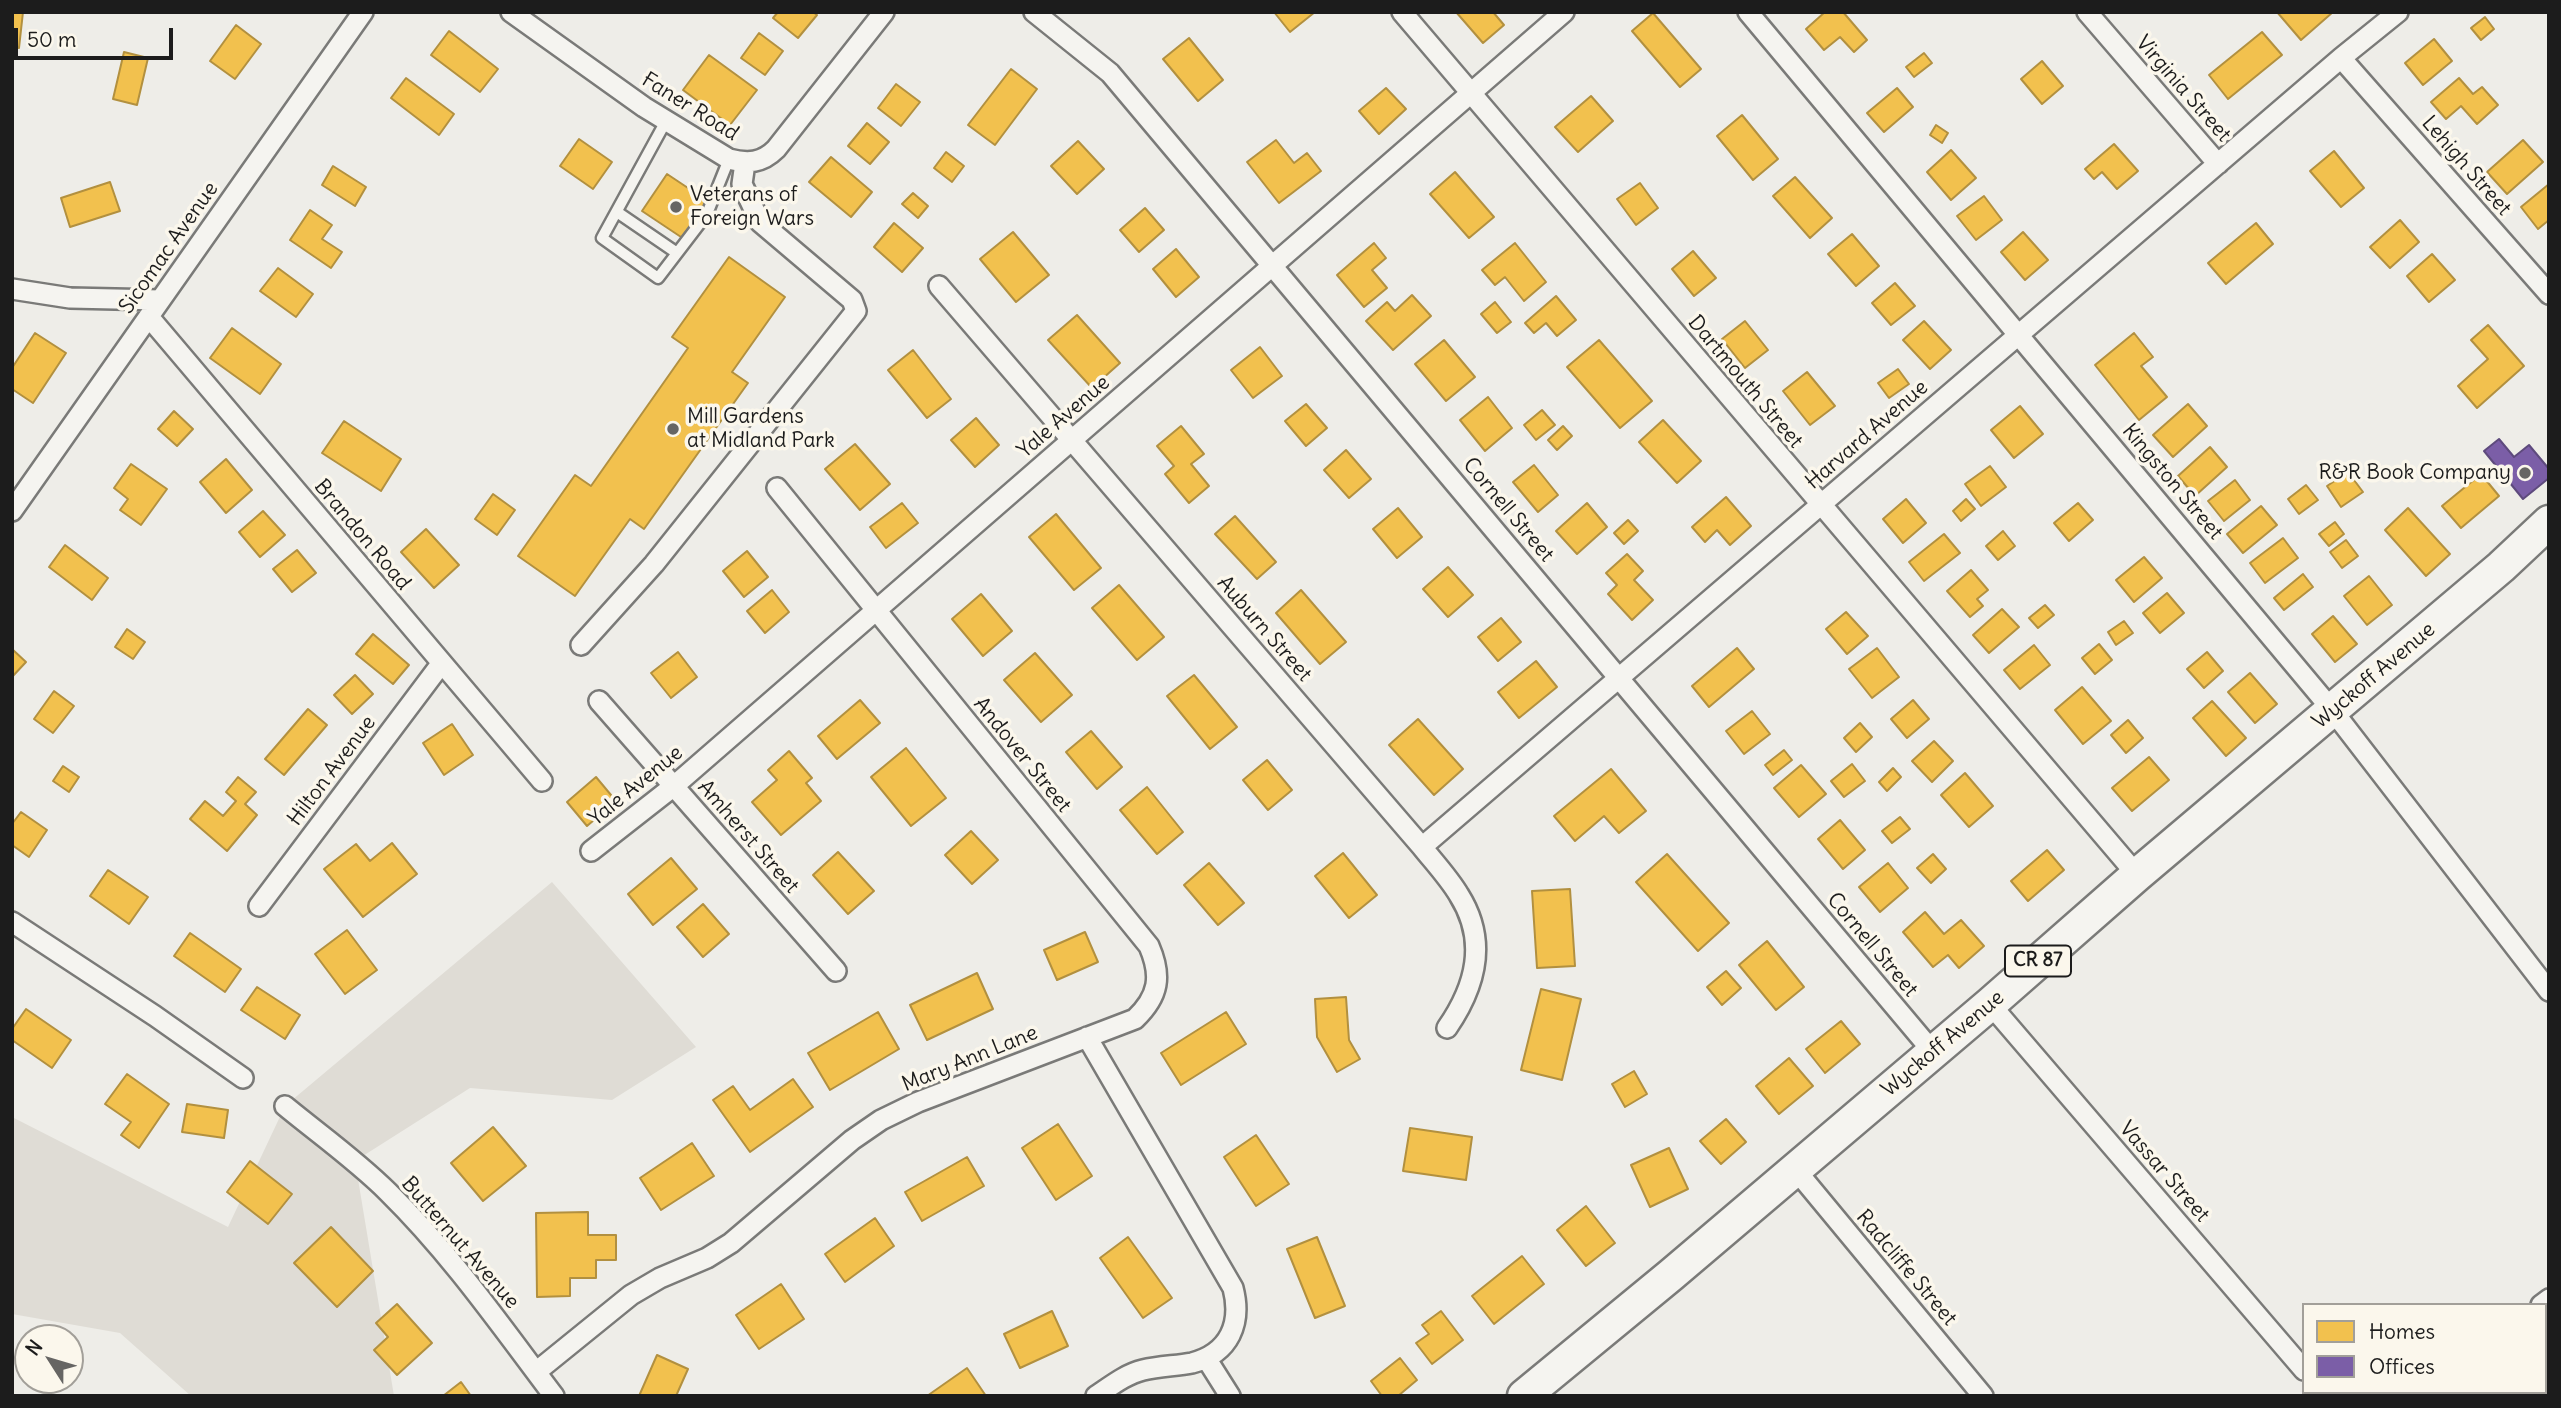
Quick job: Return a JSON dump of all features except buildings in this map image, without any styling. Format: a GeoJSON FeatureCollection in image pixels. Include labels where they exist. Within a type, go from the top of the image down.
{"type":"FeatureCollection","features":[{"type":"Feature","properties":{"kind":"main road","name":"Wyckoff Avenue"},"geometry":{"type":"LineString","coordinates":[[1524,1396],[1990,1004],[2137,875],[2501,567],[2549,522]]}},
{"type":"Feature","properties":{"kind":"street","name":"Sicomac Avenue"},"geometry":{"type":"LineString","coordinates":[[12,510],[363,12]]}},
{"type":"Feature","properties":{"kind":"street","name":"Faner Road"},"geometry":{"type":"LineString","coordinates":[[511,12],[562,51],[666,121],[737,161],[757,162],[776,149],[884,12]]}},
{"type":"Feature","properties":{"kind":"street","name":"Cornell Street"},"geometry":{"type":"LineString","coordinates":[[1034,12],[1110,73],[1933,1052]]}},
{"type":"Feature","properties":{"kind":"street","name":"Dartmouth Street"},"geometry":{"type":"LineString","coordinates":[[1402,12],[2137,875]]}},
{"type":"Feature","properties":{"kind":"street","name":"Yale Avenue"},"geometry":{"type":"LineString","coordinates":[[592,851],[674,786],[1564,12]]}},
{"type":"Feature","properties":{"kind":"street","name":"Kingston Street"},"geometry":{"type":"LineString","coordinates":[[1748,12],[2333,711],[2549,991]]}},
{"type":"Feature","properties":{"kind":"street","name":"Virginia Street"},"geometry":{"type":"LineString","coordinates":[[2087,12],[2218,164]]}},
{"type":"Feature","properties":{"kind":"street","name":"Harvard Avenue"},"geometry":{"type":"LineString","coordinates":[[1422,847],[2218,164],[2345,63],[2398,12]]}},
{"type":"Feature","properties":{"kind":"street","name":"Lehigh Street"},"geometry":{"type":"LineString","coordinates":[[2345,63],[2549,295]]}},
{"type":"Feature","properties":{"kind":"street"},"geometry":{"type":"LineString","coordinates":[[580,645],[654,564],[856,311],[852,300],[760,222],[742,184],[737,161]]}},
{"type":"Feature","properties":{"kind":"street","name":"Auburn Street"},"geometry":{"type":"LineString","coordinates":[[939,286],[1459,893],[1469,914],[1475,938],[1476,959],[1464,1004],[1447,1028]]}},
{"type":"Feature","properties":{"kind":"street"},"geometry":{"type":"LineString","coordinates":[[12,289],[70,298],[160,300]]}},
{"type":"Feature","properties":{"kind":"street","name":"Brandon Road"},"geometry":{"type":"LineString","coordinates":[[149,317],[541,781]]}},
{"type":"Feature","properties":{"kind":"street","name":"Andover Street"},"geometry":{"type":"LineString","coordinates":[[777,488],[875,612],[1149,946],[1156,961],[1158,978],[1154,995],[1146,1009],[1135,1019],[1087,1037]]}},
{"type":"Feature","properties":{"kind":"street","name":"Hilton Avenue"},"geometry":{"type":"LineString","coordinates":[[258,906],[441,664]]}},
{"type":"Feature","properties":{"kind":"street","name":"Amherst Street"},"geometry":{"type":"LineString","coordinates":[[599,701],[835,971]]}},
{"type":"Feature","properties":{"kind":"street"},"geometry":{"type":"LineString","coordinates":[[12,922],[156,1016],[243,1078]]}},
{"type":"Feature","properties":{"kind":"street","name":"Vassar Street"},"geometry":{"type":"LineString","coordinates":[[1990,1004],[2302,1368]]}},
{"type":"Feature","properties":{"kind":"street"},"geometry":{"type":"LineString","coordinates":[[1087,1037],[1233,1288],[1237,1312],[1230,1336],[1219,1349],[1206,1358],[1142,1370],[1124,1377],[1096,1396]]}},
{"type":"Feature","properties":{"kind":"street","name":"Mary Ann Lane"},"geometry":{"type":"LineString","coordinates":[[536,1371],[631,1295],[660,1278],[707,1258],[731,1243],[852,1140],[881,1121],[918,1102],[1087,1037]]}},
{"type":"Feature","properties":{"kind":"street","name":"Butternut Avenue"},"geometry":{"type":"LineString","coordinates":[[285,1106],[395,1199],[437,1244],[554,1396]]}},
{"type":"Feature","properties":{"kind":"street","name":"Radcliffe Street"},"geometry":{"type":"LineString","coordinates":[[1795,1169],[1983,1396]]}},
{"type":"Feature","properties":{"kind":"street"},"geometry":{"type":"LineString","coordinates":[[1206,1358],[1230,1396]]}},
{"type":"Feature","properties":{"kind":"lane"},"geometry":{"type":"LineString","coordinates":[[666,121],[603,238],[658,278],[707,214],[737,161]]}},
{"type":"Feature","properties":{"kind":"lane"},"geometry":{"type":"LineString","coordinates":[[617,212],[677,253]]}},
{"type":"Feature","properties":{"kind":"shaded area"},"geometry":{"type":"Polygon","coordinates":[[[552,882],[696,1047],[612,1100],[470,1088],[355,1161],[394,1396],[191,1396],[120,1333],[84,1327],[84,1324],[12,1314],[12,1117],[228,1227],[285,1106],[552,882]]]}},
{"type":"Feature","properties":{"kind":"place","name":"Veterans of Foreign Wars"},"geometry":{"type":"Point","coordinates":[676,207]}},
{"type":"Feature","properties":{"kind":"place","name":"Mill Gardens at Midland Park"},"geometry":{"type":"Point","coordinates":[673,429]}},
{"type":"Feature","properties":{"kind":"place","name":"R&R Book Company"},"geometry":{"type":"Point","coordinates":[2525,473]}}]}
